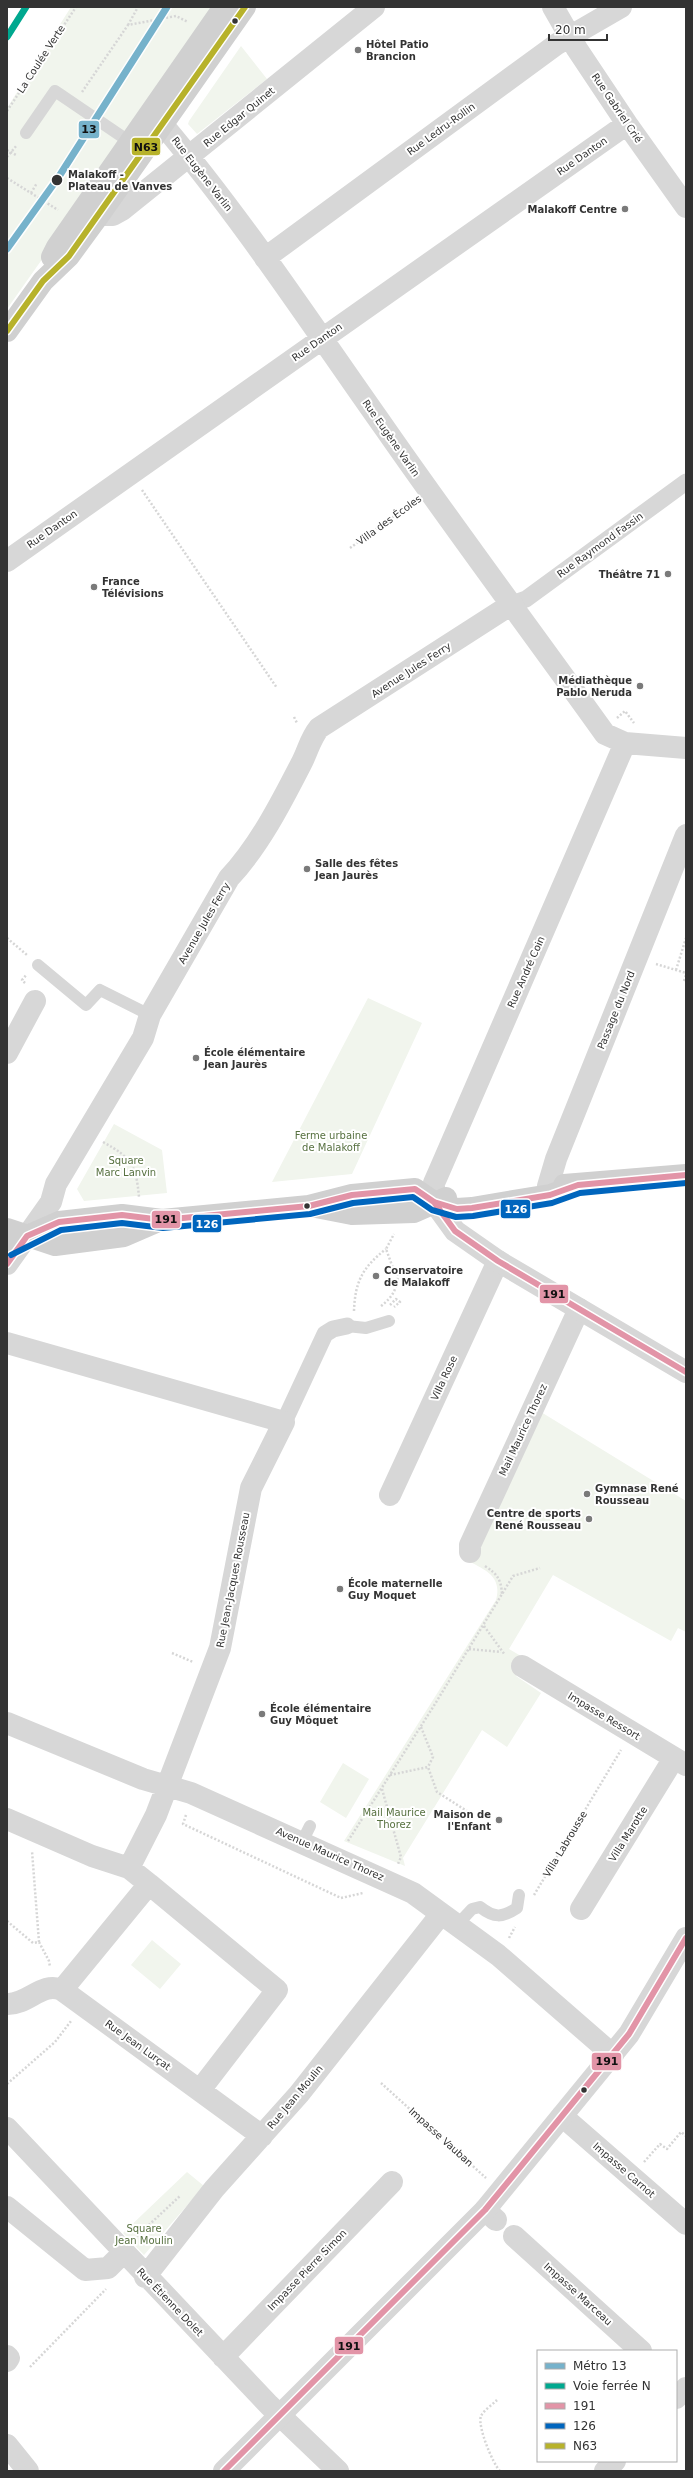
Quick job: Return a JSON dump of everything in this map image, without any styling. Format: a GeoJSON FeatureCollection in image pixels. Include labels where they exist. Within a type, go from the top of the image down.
{"type":"FeatureCollection","features":[{"type":"Feature","properties":{"kind":"main road"},"geometry":{"type":"LineString","coordinates":[[7,331],[43,281],[69,256],[99,215],[216,48],[234,9]]}},
{"type":"Feature","properties":{"kind":"main road"},"geometry":{"type":"LineString","coordinates":[[43,281],[57,247],[170,85],[234,9]]}},
{"type":"Feature","properties":{"kind":"main road"},"geometry":{"type":"LineString","coordinates":[[163,124],[157,118],[169,100],[170,85]]}},
{"type":"Feature","properties":{"kind":"main road"},"geometry":{"type":"LineString","coordinates":[[434,1202],[457,1195],[548,1186],[578,1185],[685,1172]]}},
{"type":"Feature","properties":{"kind":"main road"},"geometry":{"type":"LineString","coordinates":[[7,1248],[17,1232],[59,1222],[122,1215],[162,1220],[309,1206],[352,1195],[415,1190],[434,1202],[457,1209],[483,1207],[550,1195],[578,1185]]}},
{"type":"Feature","properties":{"kind":"street","name":"Rue Edgar Quinet"},"geometry":{"type":"LineString","coordinates":[[99,215],[113,215],[122,210],[191,156],[374,7]]}},
{"type":"Feature","properties":{"kind":"street","name":"Rue Gabriel Crié"},"geometry":{"type":"LineString","coordinates":[[553,7],[570,37],[627,124],[686,206]]}},
{"type":"Feature","properties":{"kind":"street","name":"Rue Ledru-Rollin"},"geometry":{"type":"LineString","coordinates":[[265,258],[557,44],[621,7]]}},
{"type":"Feature","properties":{"kind":"street","name":"Rue Eugène Varlin"},"geometry":{"type":"LineString","coordinates":[[163,124],[191,156],[265,258],[429,491],[512,604],[604,734],[625,743],[686,748]]}},
{"type":"Feature","properties":{"kind":"street","name":"Rue Danton"},"geometry":{"type":"LineString","coordinates":[[7,562],[627,124]]}},
{"type":"Feature","properties":{"kind":"street","name":"Rue Raymond Fassin"},"geometry":{"type":"LineString","coordinates":[[512,604],[526,598],[686,482]]}},
{"type":"Feature","properties":{"kind":"street","name":"Avenue Jules Ferry"},"geometry":{"type":"LineString","coordinates":[[7,1264],[17,1232],[51,1202],[56,1184],[143,1038],[150,1015],[229,878],[246,860],[303,762],[311,738],[318,728],[512,604]]}},
{"type":"Feature","properties":{"kind":"street","name":"Rue André Coin"},"geometry":{"type":"LineString","coordinates":[[434,1202],[434,1183],[625,743]]}},
{"type":"Feature","properties":{"kind":"street","name":"Passage du Nord"},"geometry":{"type":"LineString","coordinates":[[548,1186],[559,1152],[686,835]]}},
{"type":"Feature","properties":{"kind":"street"},"geometry":{"type":"LineString","coordinates":[[7,1053],[34,1001]]}},
{"type":"Feature","properties":{"kind":"street"},"geometry":{"type":"LineString","coordinates":[[434,1202],[455,1231],[498,1261],[686,1372]]}},
{"type":"Feature","properties":{"kind":"street","name":"Villa Rose"},"geometry":{"type":"LineString","coordinates":[[390,1495],[498,1261]]}},
{"type":"Feature","properties":{"kind":"street","name":"Mail Maurice Thorez"},"geometry":{"type":"LineString","coordinates":[[470,1552],[470,1545],[579,1309]]}},
{"type":"Feature","properties":{"kind":"street","name":"Rue Jean-Jacques Rousseau"},"geometry":{"type":"LineString","coordinates":[[129,1868],[156,1815],[166,1784],[220,1648],[251,1488],[325,1334],[333,1329],[347,1326]]}},
{"type":"Feature","properties":{"kind":"street"},"geometry":{"type":"LineString","coordinates":[[7,1343],[284,1422]]}},
{"type":"Feature","properties":{"kind":"street","name":"Impasse Ressort"},"geometry":{"type":"LineString","coordinates":[[522,1666],[680,1762]]}},
{"type":"Feature","properties":{"kind":"street","name":"Avenue Maurice Thorez"},"geometry":{"type":"LineString","coordinates":[[7,1723],[143,1779],[166,1784],[306,1834],[413,1893],[498,1955],[612,2055]]}},
{"type":"Feature","properties":{"kind":"street","name":"Villa Marotte"},"geometry":{"type":"LineString","coordinates":[[581,1909],[680,1762]]}},
{"type":"Feature","properties":{"kind":"street"},"geometry":{"type":"LineString","coordinates":[[7,1819],[92,1856],[129,1868],[277,1990],[200,2090]]}},
{"type":"Feature","properties":{"kind":"street"},"geometry":{"type":"LineString","coordinates":[[7,2004],[16,2004],[56,1982],[149,1884]]}},
{"type":"Feature","properties":{"kind":"street","name":"Rue Jean Moulin"},"geometry":{"type":"LineString","coordinates":[[145,2277],[214,2189],[262,2136],[449,1920]]}},
{"type":"Feature","properties":{"kind":"street"},"geometry":{"type":"LineString","coordinates":[[224,2471],[491,2215],[501,2191],[633,2028],[686,1938]]}},
{"type":"Feature","properties":{"kind":"street","name":"Rue Jean Lurçat"},"geometry":{"type":"LineString","coordinates":[[56,1982],[262,2136]]}},
{"type":"Feature","properties":{"kind":"street","name":"Impasse Carnot"},"geometry":{"type":"LineString","coordinates":[[562,2116],[686,2224]]}},
{"type":"Feature","properties":{"kind":"street","name":"Rue Étienne Dolet"},"geometry":{"type":"LineString","coordinates":[[7,2128],[129,2245],[145,2277],[280,2416],[338,2471]]}},
{"type":"Feature","properties":{"kind":"street","name":"Impasse Pierre Simon"},"geometry":{"type":"LineString","coordinates":[[223,2358],[392,2182]]}},
{"type":"Feature","properties":{"kind":"street"},"geometry":{"type":"LineString","coordinates":[[7,2207],[85,2270],[108,2268],[129,2245]]}},
{"type":"Feature","properties":{"kind":"street","name":"Impasse Marceau"},"geometry":{"type":"LineString","coordinates":[[514,2236],[641,2350]]}},
{"type":"Feature","properties":{"kind":"street"},"geometry":{"type":"LineString","coordinates":[[7,2356],[9,2358],[7,2361]]}},
{"type":"Feature","properties":{"kind":"street"},"geometry":{"type":"LineString","coordinates":[[677,2397],[686,2388]]}},
{"type":"Feature","properties":{"kind":"street"},"geometry":{"type":"LineString","coordinates":[[7,2445],[28,2471]]}},
{"type":"Feature","properties":{"kind":"street"},"geometry":{"type":"LineString","coordinates":[[605,2471],[614,2462]]}},
{"type":"Feature","properties":{"kind":"lane"},"geometry":{"type":"LineString","coordinates":[[26,133],[55,91],[130,142]]}},
{"type":"Feature","properties":{"kind":"lane"},"geometry":{"type":"LineString","coordinates":[[38,965],[86,1005],[100,990],[150,1015]]}},
{"type":"Feature","properties":{"kind":"lane"},"geometry":{"type":"LineString","coordinates":[[347,1326],[366,1328],[390,1316]]}},
{"type":"Feature","properties":{"kind":"lane"},"geometry":{"type":"LineString","coordinates":[[449,1920],[472,1909],[480,1907],[491,1916],[505,1916],[517,1908],[519,1895]]}},
{"type":"Feature","properties":{"kind":"path","name":"La Coulée Verte"},"geometry":{"type":"LineString","coordinates":[[7,111],[76,7]]}},
{"type":"Feature","properties":{"kind":"path"},"geometry":{"type":"LineString","coordinates":[[73,104],[128,25],[138,7]]}},
{"type":"Feature","properties":{"kind":"path"},"geometry":{"type":"LineString","coordinates":[[128,25],[176,16],[193,24]]}},
{"type":"Feature","properties":{"kind":"path"},"geometry":{"type":"LineString","coordinates":[[93,118],[159,20]]}},
{"type":"Feature","properties":{"kind":"path"},"geometry":{"type":"LineString","coordinates":[[7,150],[16,156]]}},
{"type":"Feature","properties":{"kind":"path"},"geometry":{"type":"LineString","coordinates":[[7,157],[11,152]]}},
{"type":"Feature","properties":{"kind":"path"},"geometry":{"type":"LineString","coordinates":[[7,178],[59,211]]}},
{"type":"Feature","properties":{"kind":"path"},"geometry":{"type":"LineString","coordinates":[[31,193],[37,183]]}},
{"type":"Feature","properties":{"kind":"path"},"geometry":{"type":"LineString","coordinates":[[130,474],[277,688]]}},
{"type":"Feature","properties":{"kind":"path","name":"Villa des Écoles"},"geometry":{"type":"LineString","coordinates":[[350,548],[429,491]]}},
{"type":"Feature","properties":{"kind":"path"},"geometry":{"type":"LineString","coordinates":[[7,938],[38,965]]}},
{"type":"Feature","properties":{"kind":"path"},"geometry":{"type":"LineString","coordinates":[[676,970],[686,938]]}},
{"type":"Feature","properties":{"kind":"path"},"geometry":{"type":"LineString","coordinates":[[654,963],[686,974],[684,981]]}},
{"type":"Feature","properties":{"kind":"path"},"geometry":{"type":"LineString","coordinates":[[100,1141],[124,1154],[133,1164],[139,1200]]}},
{"type":"Feature","properties":{"kind":"path"},"geometry":{"type":"LineString","coordinates":[[354,1308],[360,1277],[370,1262],[386,1249],[396,1232]]}},
{"type":"Feature","properties":{"kind":"path"},"geometry":{"type":"LineString","coordinates":[[380,1307],[391,1298],[398,1284],[398,1270],[393,1268],[386,1249]]}},
{"type":"Feature","properties":{"kind":"path"},"geometry":{"type":"LineString","coordinates":[[387,1308],[396,1299],[400,1302],[390,1316]]}},
{"type":"Feature","properties":{"kind":"path"},"geometry":{"type":"LineString","coordinates":[[470,1552],[497,1574],[501,1582],[502,1594]]}},
{"type":"Feature","properties":{"kind":"path"},"geometry":{"type":"LineString","coordinates":[[346,1845],[484,1626],[513,1576],[540,1568]]}},
{"type":"Feature","properties":{"kind":"path"},"geometry":{"type":"LineString","coordinates":[[484,1626],[501,1652],[522,1666]]}},
{"type":"Feature","properties":{"kind":"path"},"geometry":{"type":"LineString","coordinates":[[469,1649],[501,1652]]}},
{"type":"Feature","properties":{"kind":"path"},"geometry":{"type":"LineString","coordinates":[[172,1653],[191,1661]]}},
{"type":"Feature","properties":{"kind":"path"},"geometry":{"type":"LineString","coordinates":[[421,1727],[433,1757],[428,1767],[437,1792],[470,1814]]}},
{"type":"Feature","properties":{"kind":"path","name":"Villa Labrousse"},"geometry":{"type":"LineString","coordinates":[[530,1902],[632,1732]]}},
{"type":"Feature","properties":{"kind":"path"},"geometry":{"type":"LineString","coordinates":[[390,1775],[428,1767]]}},
{"type":"Feature","properties":{"kind":"path"},"geometry":{"type":"LineString","coordinates":[[382,1788],[401,1857],[397,1866]]}},
{"type":"Feature","properties":{"kind":"path"},"geometry":{"type":"LineString","coordinates":[[186,1814],[183,1824],[341,1898],[369,1892]]}},
{"type":"Feature","properties":{"kind":"path"},"geometry":{"type":"LineString","coordinates":[[30,1829],[39,1942],[49,1961],[56,1982]]}},
{"type":"Feature","properties":{"kind":"path"},"geometry":{"type":"LineString","coordinates":[[7,1921],[33,1943],[39,1942]]}},
{"type":"Feature","properties":{"kind":"path"},"geometry":{"type":"LineString","coordinates":[[498,1955],[518,1923]]}},
{"type":"Feature","properties":{"kind":"path"},"geometry":{"type":"LineString","coordinates":[[7,2084],[55,2042],[73,2019]]}},
{"type":"Feature","properties":{"kind":"path","name":"Impasse Vauban"},"geometry":{"type":"LineString","coordinates":[[381,2084],[501,2191]]}},
{"type":"Feature","properties":{"kind":"path"},"geometry":{"type":"LineString","coordinates":[[651,2153],[660,2144],[667,2149],[682,2132],[686,2136]]}},
{"type":"Feature","properties":{"kind":"path"},"geometry":{"type":"LineString","coordinates":[[129,2245],[186,2190]]}},
{"type":"Feature","properties":{"kind":"path"},"geometry":{"type":"LineString","coordinates":[[30,2367],[106,2288]]}},
{"type":"Feature","properties":{"kind":"path"},"geometry":{"type":"LineString","coordinates":[[497,2400],[481,2417],[480,2426],[493,2461],[500,2471]]}},
{"type":"Feature","properties":{"kind":"green space"},"geometry":{"type":"Polygon","coordinates":[[[71,7],[220,7],[7,309],[7,108],[71,7]]]}},
{"type":"Feature","properties":{"kind":"green space"},"geometry":{"type":"Polygon","coordinates":[[[241,46],[267,79],[197,134],[188,124],[189,121],[241,46]]]}},
{"type":"Feature","properties":{"kind":"green space","name":"Ferme urbaine de Malakoff"},"geometry":{"type":"Polygon","coordinates":[[[368,998],[422,1023],[352,1174],[272,1182],[368,998]]]}},
{"type":"Feature","properties":{"kind":"green space","name":"Square Marc Lanvin"},"geometry":{"type":"Polygon","coordinates":[[[114,1124],[162,1150],[167,1193],[84,1201],[77,1189],[114,1124]]]}},
{"type":"Feature","properties":{"kind":"green space"},"geometry":{"type":"Polygon","coordinates":[[[541,1412],[686,1501],[686,1632],[678,1628],[671,1641],[553,1575],[509,1649],[526,1659],[516,1676],[541,1693],[507,1747],[482,1730],[403,1858],[405,1866],[344,1841],[496,1600],[497,1591],[494,1578],[484,1569],[463,1558],[541,1412]]]}},
{"type":"Feature","properties":{"kind":"green space"},"geometry":{"type":"Polygon","coordinates":[[[343,1763],[369,1779],[346,1818],[320,1802],[343,1763]]]}},
{"type":"Feature","properties":{"kind":"green space"},"geometry":{"type":"Polygon","coordinates":[[[152,1940],[181,1964],[160,1989],[131,1965],[152,1940]]]}},
{"type":"Feature","properties":{"kind":"green space","name":"Square Jean Moulin"},"geometry":{"type":"Polygon","coordinates":[[[187,2172],[204,2186],[144,2255],[123,2233],[187,2172]]]}},
{"type":"Feature","properties":{"kind":"metro line","name":"13"},"geometry":{"type":"LineString","coordinates":[[7,249],[58,178],[167,7]]}},
{"type":"Feature","properties":{"kind":"rail line","name":"N"},"geometry":{"type":"LineString","coordinates":[[7,37],[26,7]]}},
{"type":"Feature","properties":{"kind":"transit line","name":"N63"},"geometry":{"type":"LineString","coordinates":[[7,331],[43,281],[69,256],[245,7]]}},
{"type":"Feature","properties":{"kind":"transit line","name":"191"},"geometry":{"type":"LineString","coordinates":[[7,1264],[27,1236],[59,1222],[122,1215],[162,1220],[309,1206],[352,1195],[415,1189],[434,1202],[457,1209],[472,1208],[550,1195],[578,1185],[686,1175]]}},
{"type":"Feature","properties":{"kind":"transit line","name":"126"},"geometry":{"type":"LineString","coordinates":[[11,1255],[61,1230],[122,1223],[163,1228],[310,1214],[353,1203],[413,1197],[432,1210],[456,1217],[473,1216],[552,1203],[580,1193],[686,1183]]}},
{"type":"Feature","properties":{"kind":"transit line","name":"191"},"geometry":{"type":"LineString","coordinates":[[434,1202],[455,1231],[498,1261],[686,1372]]}},
{"type":"Feature","properties":{"kind":"transit line","name":"191"},"geometry":{"type":"LineString","coordinates":[[224,2471],[485,2210],[629,2034],[686,1938]]}},
{"type":"Feature","properties":{"kind":"place","name":"Hôtel Patio Brancion"},"geometry":{"type":"Point","coordinates":[358,50]}},
{"type":"Feature","properties":{"kind":"place","name":"Malakoff - Plateau de Vanves"},"geometry":{"type":"Point","coordinates":[57,180]}},
{"type":"Feature","properties":{"kind":"place","name":"Malakoff Centre"},"geometry":{"type":"Point","coordinates":[625,209]}},
{"type":"Feature","properties":{"kind":"place","name":"Théâtre 71"},"geometry":{"type":"Point","coordinates":[668,574]}},
{"type":"Feature","properties":{"kind":"place","name":"France Télévisions"},"geometry":{"type":"Point","coordinates":[94,587]}},
{"type":"Feature","properties":{"kind":"place","name":"Médiathèque Pablo Neruda"},"geometry":{"type":"Point","coordinates":[640,686]}},
{"type":"Feature","properties":{"kind":"place","name":"Salle des fêtes Jean Jaurès"},"geometry":{"type":"Point","coordinates":[307,869]}},
{"type":"Feature","properties":{"kind":"place","name":"École élémentaire Jean Jaurès"},"geometry":{"type":"Point","coordinates":[196,1058]}},
{"type":"Feature","properties":{"kind":"place","name":"Conservatoire de Malakoff"},"geometry":{"type":"Point","coordinates":[376,1276]}},
{"type":"Feature","properties":{"kind":"place","name":"Gymnase René Rousseau"},"geometry":{"type":"Point","coordinates":[587,1494]}},
{"type":"Feature","properties":{"kind":"place","name":"Centre de sports René Rousseau"},"geometry":{"type":"Point","coordinates":[589,1519]}},
{"type":"Feature","properties":{"kind":"place","name":"École maternelle Guy Moquet"},"geometry":{"type":"Point","coordinates":[340,1589]}},
{"type":"Feature","properties":{"kind":"place","name":"École élémentaire Guy Môquet"},"geometry":{"type":"Point","coordinates":[262,1714]}},
{"type":"Feature","properties":{"kind":"place","name":"Maison de l'Enfant"},"geometry":{"type":"Point","coordinates":[499,1820]}}]}
